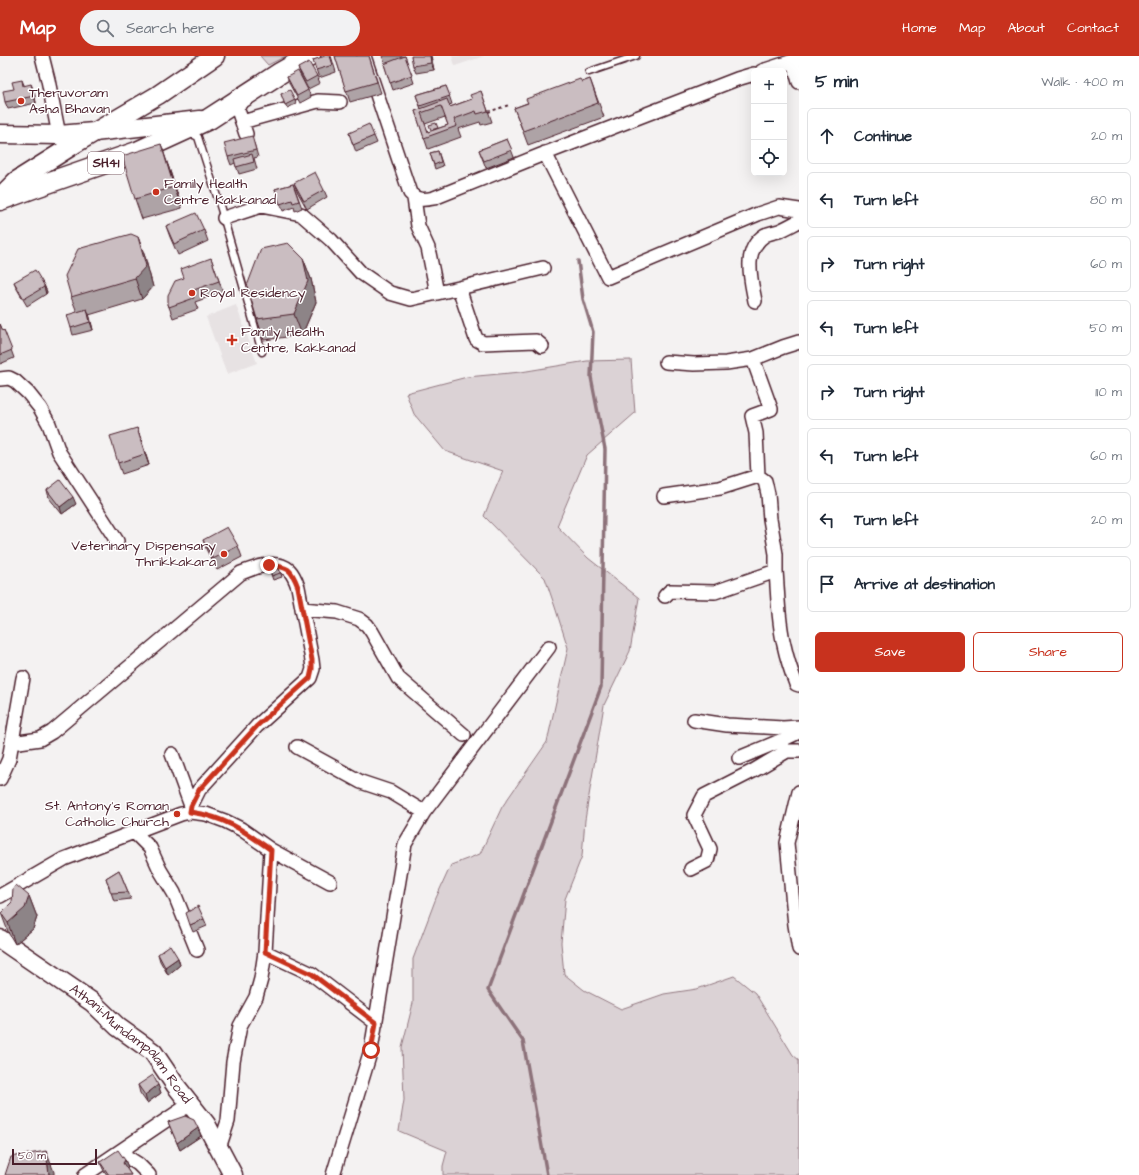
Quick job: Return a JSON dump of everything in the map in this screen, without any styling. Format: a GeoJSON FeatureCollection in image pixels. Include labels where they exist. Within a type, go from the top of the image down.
{"type":"FeatureCollection","features":[{"type":"Feature","properties":{"kind":"main road","name":"SH41"},"geometry":{"type":"LineString","coordinates":[[0,200],[137,152],[209,119],[280,73],[310,56]]}},
{"type":"Feature","properties":{"kind":"street"},"geometry":{"type":"LineString","coordinates":[[42,56],[59,135]]}},
{"type":"Feature","properties":{"kind":"street"},"geometry":{"type":"LineString","coordinates":[[0,197],[16,181],[94,132],[158,95],[215,56]]}},
{"type":"Feature","properties":{"kind":"street"},"geometry":{"type":"LineString","coordinates":[[364,56],[405,182],[414,198],[418,226],[428,248],[437,293]]}},
{"type":"Feature","properties":{"kind":"street"},"geometry":{"type":"LineString","coordinates":[[771,68],[796,60],[799,82]]}},
{"type":"Feature","properties":{"kind":"street"},"geometry":{"type":"LineString","coordinates":[[414,198],[427,200],[434,198],[545,153],[751,75]]}},
{"type":"Feature","properties":{"kind":"street"},"geometry":{"type":"LineString","coordinates":[[242,122],[318,101],[340,102]]}},
{"type":"Feature","properties":{"kind":"street"},"geometry":{"type":"LineString","coordinates":[[235,102],[246,134]]}},
{"type":"Feature","properties":{"kind":"street"},"geometry":{"type":"LineString","coordinates":[[0,134],[59,135],[209,119]]}},
{"type":"Feature","properties":{"kind":"street"},"geometry":{"type":"LineString","coordinates":[[545,153],[608,277],[758,214],[780,207],[799,210]]}},
{"type":"Feature","properties":{"kind":"street"},"geometry":{"type":"LineString","coordinates":[[224,218],[261,206],[301,214],[332,240],[362,273],[390,293],[411,299],[543,268]]}},
{"type":"Feature","properties":{"kind":"street"},"geometry":{"type":"LineString","coordinates":[[755,301],[750,255],[755,243],[766,234],[780,230],[799,221]]}},
{"type":"Feature","properties":{"kind":"street"},"geometry":{"type":"LineString","coordinates":[[459,288],[476,339],[482,344],[536,341],[542,346]]}},
{"type":"Feature","properties":{"kind":"street"},"geometry":{"type":"LineString","coordinates":[[666,362],[694,364],[726,363],[753,359],[799,342]]}},
{"type":"Feature","properties":{"kind":"street"},"geometry":{"type":"LineString","coordinates":[[753,359],[771,410],[752,416],[756,433],[758,476]]}},
{"type":"Feature","properties":{"kind":"street"},"geometry":{"type":"LineString","coordinates":[[0,379],[9,378],[15,381],[28,393],[40,408],[49,424],[59,452],[117,540]]}},
{"type":"Feature","properties":{"kind":"street"},"geometry":{"type":"LineString","coordinates":[[664,496],[720,488],[740,483],[758,476]]}},
{"type":"Feature","properties":{"kind":"street"},"geometry":{"type":"LineString","coordinates":[[758,476],[765,481],[768,494],[770,519],[776,554],[776,571],[783,644],[796,684],[799,685]]}},
{"type":"Feature","properties":{"kind":"street"},"geometry":{"type":"LineString","coordinates":[[0,896],[64,859],[181,814],[190,809],[199,790],[221,765],[257,726],[310,678],[312,660],[298,587],[294,577],[290,571],[282,566],[269,565],[254,568],[241,573],[52,732],[40,739],[12,743]]}},
{"type":"Feature","properties":{"kind":"street"},"geometry":{"type":"LineString","coordinates":[[665,596],[670,591],[715,592],[776,571]]}},
{"type":"Feature","properties":{"kind":"street"},"geometry":{"type":"LineString","coordinates":[[302,609],[337,612],[358,619],[367,625],[398,678],[464,735]]}},
{"type":"Feature","properties":{"kind":"street"},"geometry":{"type":"LineString","coordinates":[[333,1175],[371,1050],[405,844],[424,812],[549,647]]}},
{"type":"Feature","properties":{"kind":"street"},"geometry":{"type":"LineString","coordinates":[[0,779],[9,759],[23,678]]}},
{"type":"Feature","properties":{"kind":"street"},"geometry":{"type":"LineString","coordinates":[[694,720],[727,725],[783,728],[799,727]]}},
{"type":"Feature","properties":{"kind":"street"},"geometry":{"type":"LineString","coordinates":[[739,758],[799,732]]}},
{"type":"Feature","properties":{"kind":"street"},"geometry":{"type":"LineString","coordinates":[[297,747],[361,782],[391,792],[424,812]]}},
{"type":"Feature","properties":{"kind":"street"},"geometry":{"type":"LineString","coordinates":[[691,869],[708,862],[710,849],[694,815],[704,796],[753,771],[787,751],[799,750]]}},
{"type":"Feature","properties":{"kind":"street"},"geometry":{"type":"LineString","coordinates":[[172,754],[190,809]]}},
{"type":"Feature","properties":{"kind":"street"},"geometry":{"type":"LineString","coordinates":[[799,792],[796,819],[787,843],[795,925],[799,949]]}},
{"type":"Feature","properties":{"kind":"street"},"geometry":{"type":"LineString","coordinates":[[190,809],[225,821],[241,829],[271,850],[330,882]]}},
{"type":"Feature","properties":{"kind":"street"},"geometry":{"type":"LineString","coordinates":[[134,832],[150,848],[160,870],[174,893],[197,950]]}},
{"type":"Feature","properties":{"kind":"street"},"geometry":{"type":"LineString","coordinates":[[219,1148],[228,1121],[233,1062],[240,1026],[256,997],[261,979],[265,952],[271,850]]}},
{"type":"Feature","properties":{"kind":"street","name":"Athani-Mundampalam Road"},"geometry":{"type":"LineString","coordinates":[[0,939],[92,1002],[118,1027],[153,1052],[206,1124],[233,1175]]}},
{"type":"Feature","properties":{"kind":"street"},"geometry":{"type":"LineString","coordinates":[[265,952],[312,974],[376,1023]]}},
{"type":"Feature","properties":{"kind":"street"},"geometry":{"type":"LineString","coordinates":[[85,1175],[190,1104]]}},
{"type":"Feature","properties":{"kind":"street"},"geometry":{"type":"LineString","coordinates":[[120,1152],[138,1164],[149,1175]]}},
{"type":"Feature","properties":{"kind":"lane"},"geometry":{"type":"LineString","coordinates":[[589,72],[636,56]]}},
{"type":"Feature","properties":{"kind":"lane"},"geometry":{"type":"LineString","coordinates":[[185,130],[198,137],[224,218],[262,352]]}},
{"type":"Feature","properties":{"kind":"path"},"geometry":{"type":"LineString","coordinates":[[488,112],[509,105]]}},
{"type":"Feature","properties":{"kind":"shaded area"},"geometry":{"type":"Polygon","coordinates":[[[260,56],[286,56],[268,65],[260,56]]]}},
{"type":"Feature","properties":{"kind":"shaded area"},"geometry":{"type":"Polygon","coordinates":[[[452,56],[484,56],[455,66],[452,56]]]}},
{"type":"Feature","properties":{"kind":"shaded area","name":"Family Health Centre, Kakkanad"},"geometry":{"type":"Polygon","coordinates":[[[236,305],[257,363],[227,374],[206,317],[236,305]]]}},
{"type":"Feature","properties":{"kind":"shaded area"},"geometry":{"type":"Polygon","coordinates":[[[631,360],[635,413],[587,455],[557,526],[588,558],[639,598],[630,651],[604,705],[585,820],[582,856],[565,899],[561,943],[564,974],[584,990],[621,1009],[664,994],[697,989],[734,976],[755,993],[793,1055],[799,1060],[799,1175],[443,1175],[443,1166],[447,1151],[399,1131],[404,1100],[402,1047],[413,1003],[413,959],[436,898],[451,865],[480,854],[502,807],[547,742],[568,648],[545,578],[484,516],[503,471],[445,451],[414,414],[406,393],[467,377],[521,372],[587,361],[631,360]]]}},
{"type":"Feature","properties":{"kind":"building"},"geometry":{"type":"Polygon","coordinates":[[[330,56],[333,65],[316,70],[313,60],[330,56]]]}},
{"type":"Feature","properties":{"kind":"building"},"geometry":{"type":"Polygon","coordinates":[[[335,56],[369,56],[377,82],[346,91],[335,56]]]}},
{"type":"Feature","properties":{"kind":"building"},"geometry":{"type":"Polygon","coordinates":[[[405,56],[412,75],[390,83],[384,64],[405,56]]]}},
{"type":"Feature","properties":{"kind":"building"},"geometry":{"type":"Polygon","coordinates":[[[411,56],[430,56],[431,63],[413,66],[411,56]]]}},
{"type":"Feature","properties":{"kind":"building"},"geometry":{"type":"Polygon","coordinates":[[[309,62],[317,76],[306,82],[298,68],[309,62]]]}},
{"type":"Feature","properties":{"kind":"building"},"geometry":{"type":"Polygon","coordinates":[[[298,71],[308,90],[297,96],[287,77],[298,71]]]}},
{"type":"Feature","properties":{"kind":"building"},"geometry":{"type":"Polygon","coordinates":[[[580,79],[582,82],[590,79],[598,103],[523,131],[514,108],[528,103],[526,99],[580,79]]]}},
{"type":"Feature","properties":{"kind":"building"},"geometry":{"type":"Polygon","coordinates":[[[22,80],[23,86],[31,84],[34,96],[5,102],[3,91],[14,89],[12,82],[22,80]]]}},
{"type":"Feature","properties":{"kind":"building"},"geometry":{"type":"Polygon","coordinates":[[[446,86],[450,96],[420,106],[416,95],[446,86]]]}},
{"type":"Feature","properties":{"kind":"building"},"geometry":{"type":"Polygon","coordinates":[[[290,90],[295,100],[285,105],[281,94],[290,90]]]}},
{"type":"Feature","properties":{"kind":"building"},"geometry":{"type":"Polygon","coordinates":[[[481,91],[488,111],[477,114],[476,111],[454,119],[457,126],[424,138],[415,111],[447,99],[450,107],[472,99],[470,95],[481,91]],[[441,106],[421,113],[428,132],[448,125],[441,106]]]}},
{"type":"Feature","properties":{"kind":"building"},"geometry":{"type":"Polygon","coordinates":[[[436,123],[438,128],[431,130],[429,125],[436,123]]]}},
{"type":"Feature","properties":{"kind":"building"},"geometry":{"type":"Polygon","coordinates":[[[369,124],[374,136],[353,145],[349,133],[369,124]]]}},
{"type":"Feature","properties":{"kind":"building"},"geometry":{"type":"Polygon","coordinates":[[[252,136],[256,150],[228,157],[224,143],[252,136]]]}},
{"type":"Feature","properties":{"kind":"building"},"geometry":{"type":"Polygon","coordinates":[[[507,139],[512,150],[484,161],[479,150],[507,139]]]}},
{"type":"Feature","properties":{"kind":"building"},"geometry":{"type":"Polygon","coordinates":[[[161,144],[174,187],[135,199],[122,156],[161,144]]]}},
{"type":"Feature","properties":{"kind":"building"},"geometry":{"type":"Polygon","coordinates":[[[438,151],[441,162],[434,165],[430,153],[438,151]]]}},
{"type":"Feature","properties":{"kind":"building"},"geometry":{"type":"Polygon","coordinates":[[[252,154],[254,162],[236,167],[234,159],[252,154]]]}},
{"type":"Feature","properties":{"kind":"building"},"geometry":{"type":"Polygon","coordinates":[[[315,172],[324,190],[304,201],[294,183],[315,172]]]}},
{"type":"Feature","properties":{"kind":"building"},"geometry":{"type":"Polygon","coordinates":[[[293,184],[299,201],[293,203],[292,200],[280,204],[275,189],[293,184]]]}},
{"type":"Feature","properties":{"kind":"building"},"geometry":{"type":"Polygon","coordinates":[[[196,213],[204,230],[174,244],[166,226],[196,213]]]}},
{"type":"Feature","properties":{"kind":"building"},"geometry":{"type":"Polygon","coordinates":[[[131,234],[138,237],[146,266],[135,278],[71,297],[65,276],[78,249],[131,234]]]}},
{"type":"Feature","properties":{"kind":"building"},"geometry":{"type":"Polygon","coordinates":[[[288,243],[303,258],[308,281],[294,314],[257,319],[247,286],[261,249],[288,243]]]}},
{"type":"Feature","properties":{"kind":"building"},"geometry":{"type":"Polygon","coordinates":[[[211,258],[219,281],[191,291],[194,298],[169,307],[168,295],[175,281],[184,278],[181,269],[211,258]]]}},
{"type":"Feature","properties":{"kind":"building"},"geometry":{"type":"Polygon","coordinates":[[[35,270],[44,287],[24,299],[14,282],[35,270]]]}},
{"type":"Feature","properties":{"kind":"building"},"geometry":{"type":"Polygon","coordinates":[[[87,309],[90,322],[71,328],[67,315],[87,309]]]}},
{"type":"Feature","properties":{"kind":"building"},"geometry":{"type":"Polygon","coordinates":[[[0,324],[12,350],[0,355],[0,324]]]}},
{"type":"Feature","properties":{"kind":"building"},"geometry":{"type":"Polygon","coordinates":[[[137,428],[145,454],[118,463],[110,436],[137,428]]]}},
{"type":"Feature","properties":{"kind":"building"},"geometry":{"type":"Polygon","coordinates":[[[60,480],[73,497],[60,507],[47,490],[60,480]]]}},
{"type":"Feature","properties":{"kind":"building"},"geometry":{"type":"Polygon","coordinates":[[[227,527],[238,546],[213,559],[203,540],[227,527]]]}},
{"type":"Feature","properties":{"kind":"building"},"geometry":{"type":"Polygon","coordinates":[[[278,565],[280,573],[272,576],[268,566],[278,565]]]}},
{"type":"Feature","properties":{"kind":"building"},"geometry":{"type":"Polygon","coordinates":[[[119,870],[128,892],[111,893],[106,878],[119,870]]]}},
{"type":"Feature","properties":{"kind":"building"},"geometry":{"type":"Polygon","coordinates":[[[16,885],[29,896],[25,908],[8,923],[1,913],[12,902],[13,889],[16,885]]]}},
{"type":"Feature","properties":{"kind":"building"},"geometry":{"type":"Polygon","coordinates":[[[198,906],[204,919],[190,925],[186,913],[198,906]]]}},
{"type":"Feature","properties":{"kind":"building"},"geometry":{"type":"Polygon","coordinates":[[[170,945],[178,958],[165,967],[158,954],[170,945]]]}},
{"type":"Feature","properties":{"kind":"building"},"geometry":{"type":"Polygon","coordinates":[[[153,1075],[158,1085],[145,1095],[138,1085],[153,1075]]]}},
{"type":"Feature","properties":{"kind":"building"},"geometry":{"type":"Polygon","coordinates":[[[185,1116],[194,1120],[198,1128],[177,1143],[168,1122],[185,1116]]]}},
{"type":"Feature","properties":{"kind":"building"},"geometry":{"type":"Polygon","coordinates":[[[118,1150],[125,1160],[123,1163],[131,1175],[109,1175],[100,1162],[118,1150]]]}},
{"type":"Feature","properties":{"kind":"building"},"geometry":{"type":"Polygon","coordinates":[[[46,1151],[49,1175],[5,1175],[11,1157],[46,1151]]]}},
{"type":"Feature","properties":{"kind":"waterway"},"geometry":{"type":"LineString","coordinates":[[547,1175],[523,1041],[488,990],[601,687],[605,449],[591,377],[593,332],[583,299],[578,261]]}},
{"type":"Feature","properties":{"kind":"place","name":"Theruvoram Asha Bhavan"},"geometry":{"type":"Point","coordinates":[21,101]}},
{"type":"Feature","properties":{"kind":"place","name":"Family Health Centre Kakkanad"},"geometry":{"type":"Point","coordinates":[156,192]}},
{"type":"Feature","properties":{"kind":"place","name":"Royal Residency"},"geometry":{"type":"Point","coordinates":[192,293]}},
{"type":"Feature","properties":{"kind":"place","name":"Family Health Centre, Kakkanad"},"geometry":{"type":"Point","coordinates":[232,340]}},
{"type":"Feature","properties":{"kind":"place","name":"Veterinary Dispensary Thrikkakara"},"geometry":{"type":"Point","coordinates":[224,554]}},
{"type":"Feature","properties":{"kind":"place","name":"St. Antony's Roman Catholic Church"},"geometry":{"type":"Point","coordinates":[177,814]}},
{"type":"Feature","properties":{"kind":"route"},"geometry":{"type":"LineString","coordinates":[[269,565],[282,566],[290,571],[298,587],[312,660],[310,678],[257,726],[221,765],[199,790],[191,806],[190,812],[206,814],[225,821],[241,829],[271,850],[265,952],[312,974],[376,1023],[371,1050]]}}]}
